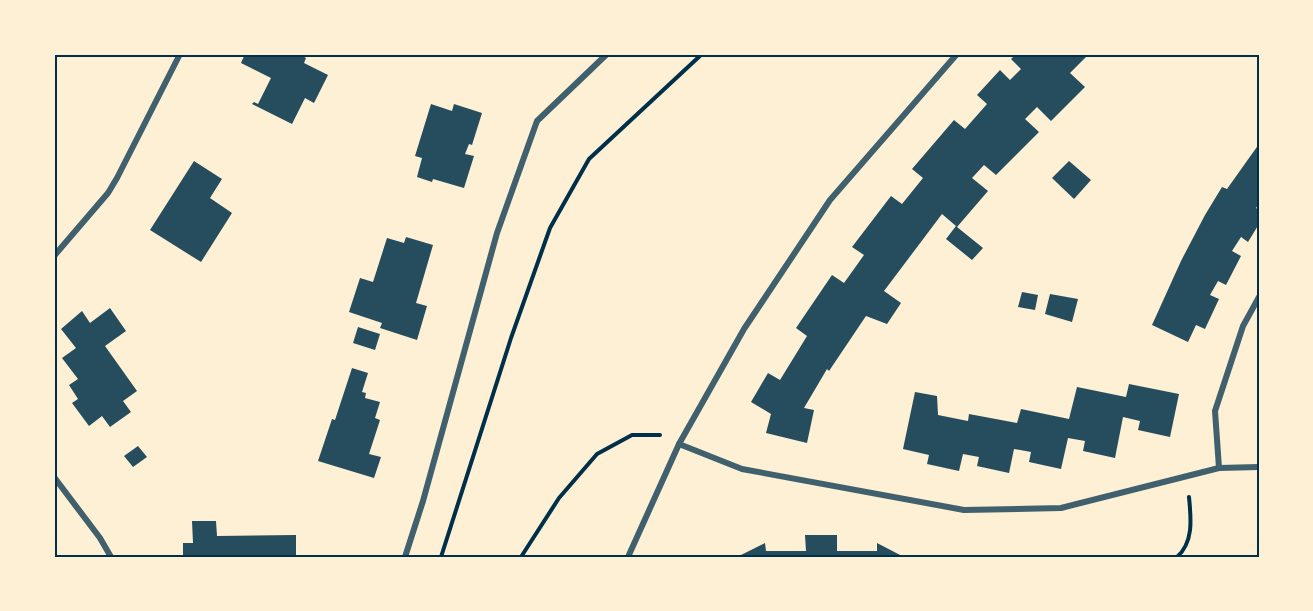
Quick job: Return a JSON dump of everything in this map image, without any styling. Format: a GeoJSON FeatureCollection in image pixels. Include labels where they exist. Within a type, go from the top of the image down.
{"type":"FeatureCollection","features":[{"type":"Feature","properties":{"kind":"street"},"geometry":{"type":"LineString","coordinates":[[54,256],[108,193],[180,54]]}},
{"type":"Feature","properties":{"kind":"street"},"geometry":{"type":"LineString","coordinates":[[405,557],[423,501],[497,233],[537,121],[607,54]]}},
{"type":"Feature","properties":{"kind":"street"},"geometry":{"type":"LineString","coordinates":[[628,557],[680,444],[744,329],[830,200],[957,54]]}},
{"type":"Feature","properties":{"kind":"street"},"geometry":{"type":"LineString","coordinates":[[1219,468],[1215,411],[1243,326],[1259,297]]}},
{"type":"Feature","properties":{"kind":"street"},"geometry":{"type":"LineString","coordinates":[[680,444],[742,469],[964,510],[1061,508],[1219,468],[1259,466]]}},
{"type":"Feature","properties":{"kind":"street"},"geometry":{"type":"LineString","coordinates":[[54,477],[100,538],[111,557]]}},
{"type":"Feature","properties":{"kind":"path"},"geometry":{"type":"LineString","coordinates":[[441,557],[511,338],[550,228],[589,159],[702,54]]}},
{"type":"Feature","properties":{"kind":"path"},"geometry":{"type":"LineString","coordinates":[[521,557],[559,498],[597,454],[633,435],[664,435],[680,444]]}},
{"type":"Feature","properties":{"kind":"path"},"geometry":{"type":"LineString","coordinates":[[1177,557],[1183,551],[1190,533],[1186,476]]}},
{"type":"Feature","properties":{"kind":"building"},"geometry":{"type":"Polygon","coordinates":[[[245,54],[299,54],[306,58],[304,63],[328,75],[314,103],[305,98],[292,124],[252,104],[254,102],[258,104],[271,78],[241,63],[245,54]]]}},
{"type":"Feature","properties":{"kind":"building"},"geometry":{"type":"Polygon","coordinates":[[[1016,54],[1089,54],[1070,73],[1085,87],[1051,121],[1037,107],[1025,119],[1039,132],[996,175],[984,165],[972,178],[988,191],[957,227],[983,248],[972,260],[946,239],[956,226],[942,214],[884,291],[901,303],[887,324],[866,316],[829,371],[827,369],[804,408],[814,410],[807,443],[766,433],[771,414],[751,402],[768,373],[780,380],[807,336],[796,328],[832,275],[844,283],[864,255],[852,247],[891,196],[902,204],[923,178],[912,169],[954,120],[965,129],[987,104],[977,95],[1000,70],[1010,80],[1021,69],[1011,59],[1016,54]]]}},
{"type":"Feature","properties":{"kind":"building"},"geometry":{"type":"Polygon","coordinates":[[[431,104],[452,111],[454,104],[482,113],[472,145],[469,144],[465,154],[474,156],[464,188],[417,177],[422,158],[415,156],[431,104]]]}},
{"type":"Feature","properties":{"kind":"building"},"geometry":{"type":"Polygon","coordinates":[[[1259,144],[1259,204],[1256,208],[1259,210],[1259,224],[1248,242],[1241,237],[1232,251],[1241,256],[1226,285],[1218,281],[1210,295],[1219,299],[1205,329],[1196,325],[1188,342],[1152,325],[1205,215],[1222,187],[1227,189],[1259,144]]]}},
{"type":"Feature","properties":{"kind":"building"},"geometry":{"type":"Polygon","coordinates":[[[194,161],[222,179],[210,198],[232,213],[201,262],[150,230],[194,161]]]}},
{"type":"Feature","properties":{"kind":"building"},"geometry":{"type":"Polygon","coordinates":[[[1069,161],[1091,180],[1074,199],[1052,178],[1069,161]]]}},
{"type":"Feature","properties":{"kind":"building"},"geometry":{"type":"Polygon","coordinates":[[[406,237],[433,245],[416,303],[427,306],[417,340],[380,328],[382,323],[349,312],[360,278],[373,282],[387,238],[404,243],[406,237]]]}},
{"type":"Feature","properties":{"kind":"building"},"geometry":{"type":"Polygon","coordinates":[[[1022,292],[1038,295],[1035,310],[1018,307],[1022,292]]]}},
{"type":"Feature","properties":{"kind":"building"},"geometry":{"type":"Polygon","coordinates":[[[1050,294],[1078,299],[1072,322],[1045,314],[1050,294]]]}},
{"type":"Feature","properties":{"kind":"building"},"geometry":{"type":"Polygon","coordinates":[[[110,308],[126,331],[105,346],[137,391],[123,401],[131,412],[110,427],[102,416],[89,426],[72,403],[78,399],[69,385],[78,379],[62,358],[76,348],[61,329],[82,311],[90,323],[110,308]]]}},
{"type":"Feature","properties":{"kind":"building"},"geometry":{"type":"Polygon","coordinates":[[[358,327],[380,334],[375,350],[353,343],[358,327]]]}},
{"type":"Feature","properties":{"kind":"building"},"geometry":{"type":"Polygon","coordinates":[[[352,368],[368,373],[362,392],[366,393],[365,398],[380,402],[375,418],[380,420],[369,454],[381,457],[374,478],[318,461],[332,419],[335,420],[352,368]]]}},
{"type":"Feature","properties":{"kind":"building"},"geometry":{"type":"Polygon","coordinates":[[[1129,384],[1179,394],[1170,437],[1138,430],[1140,421],[1123,417],[1115,458],[1083,451],[1085,441],[1068,438],[1061,469],[1029,462],[1031,452],[1014,449],[1009,473],[977,466],[979,457],[963,454],[959,471],[927,464],[929,455],[903,449],[915,392],[937,396],[938,415],[968,421],[969,414],[1017,423],[1021,409],[1069,419],[1077,387],[1126,397],[1129,384]]]}},
{"type":"Feature","properties":{"kind":"building"},"geometry":{"type":"Polygon","coordinates":[[[138,446],[147,457],[133,467],[124,456],[138,446]]]}},
{"type":"Feature","properties":{"kind":"building"},"geometry":{"type":"Polygon","coordinates":[[[192,521],[216,521],[217,536],[296,535],[296,557],[183,557],[183,543],[193,543],[192,521]]]}},
{"type":"Feature","properties":{"kind":"building"},"geometry":{"type":"Polygon","coordinates":[[[805,535],[837,535],[837,551],[877,551],[877,543],[904,557],[737,557],[765,543],[766,551],[806,551],[805,535]]]}}]}
